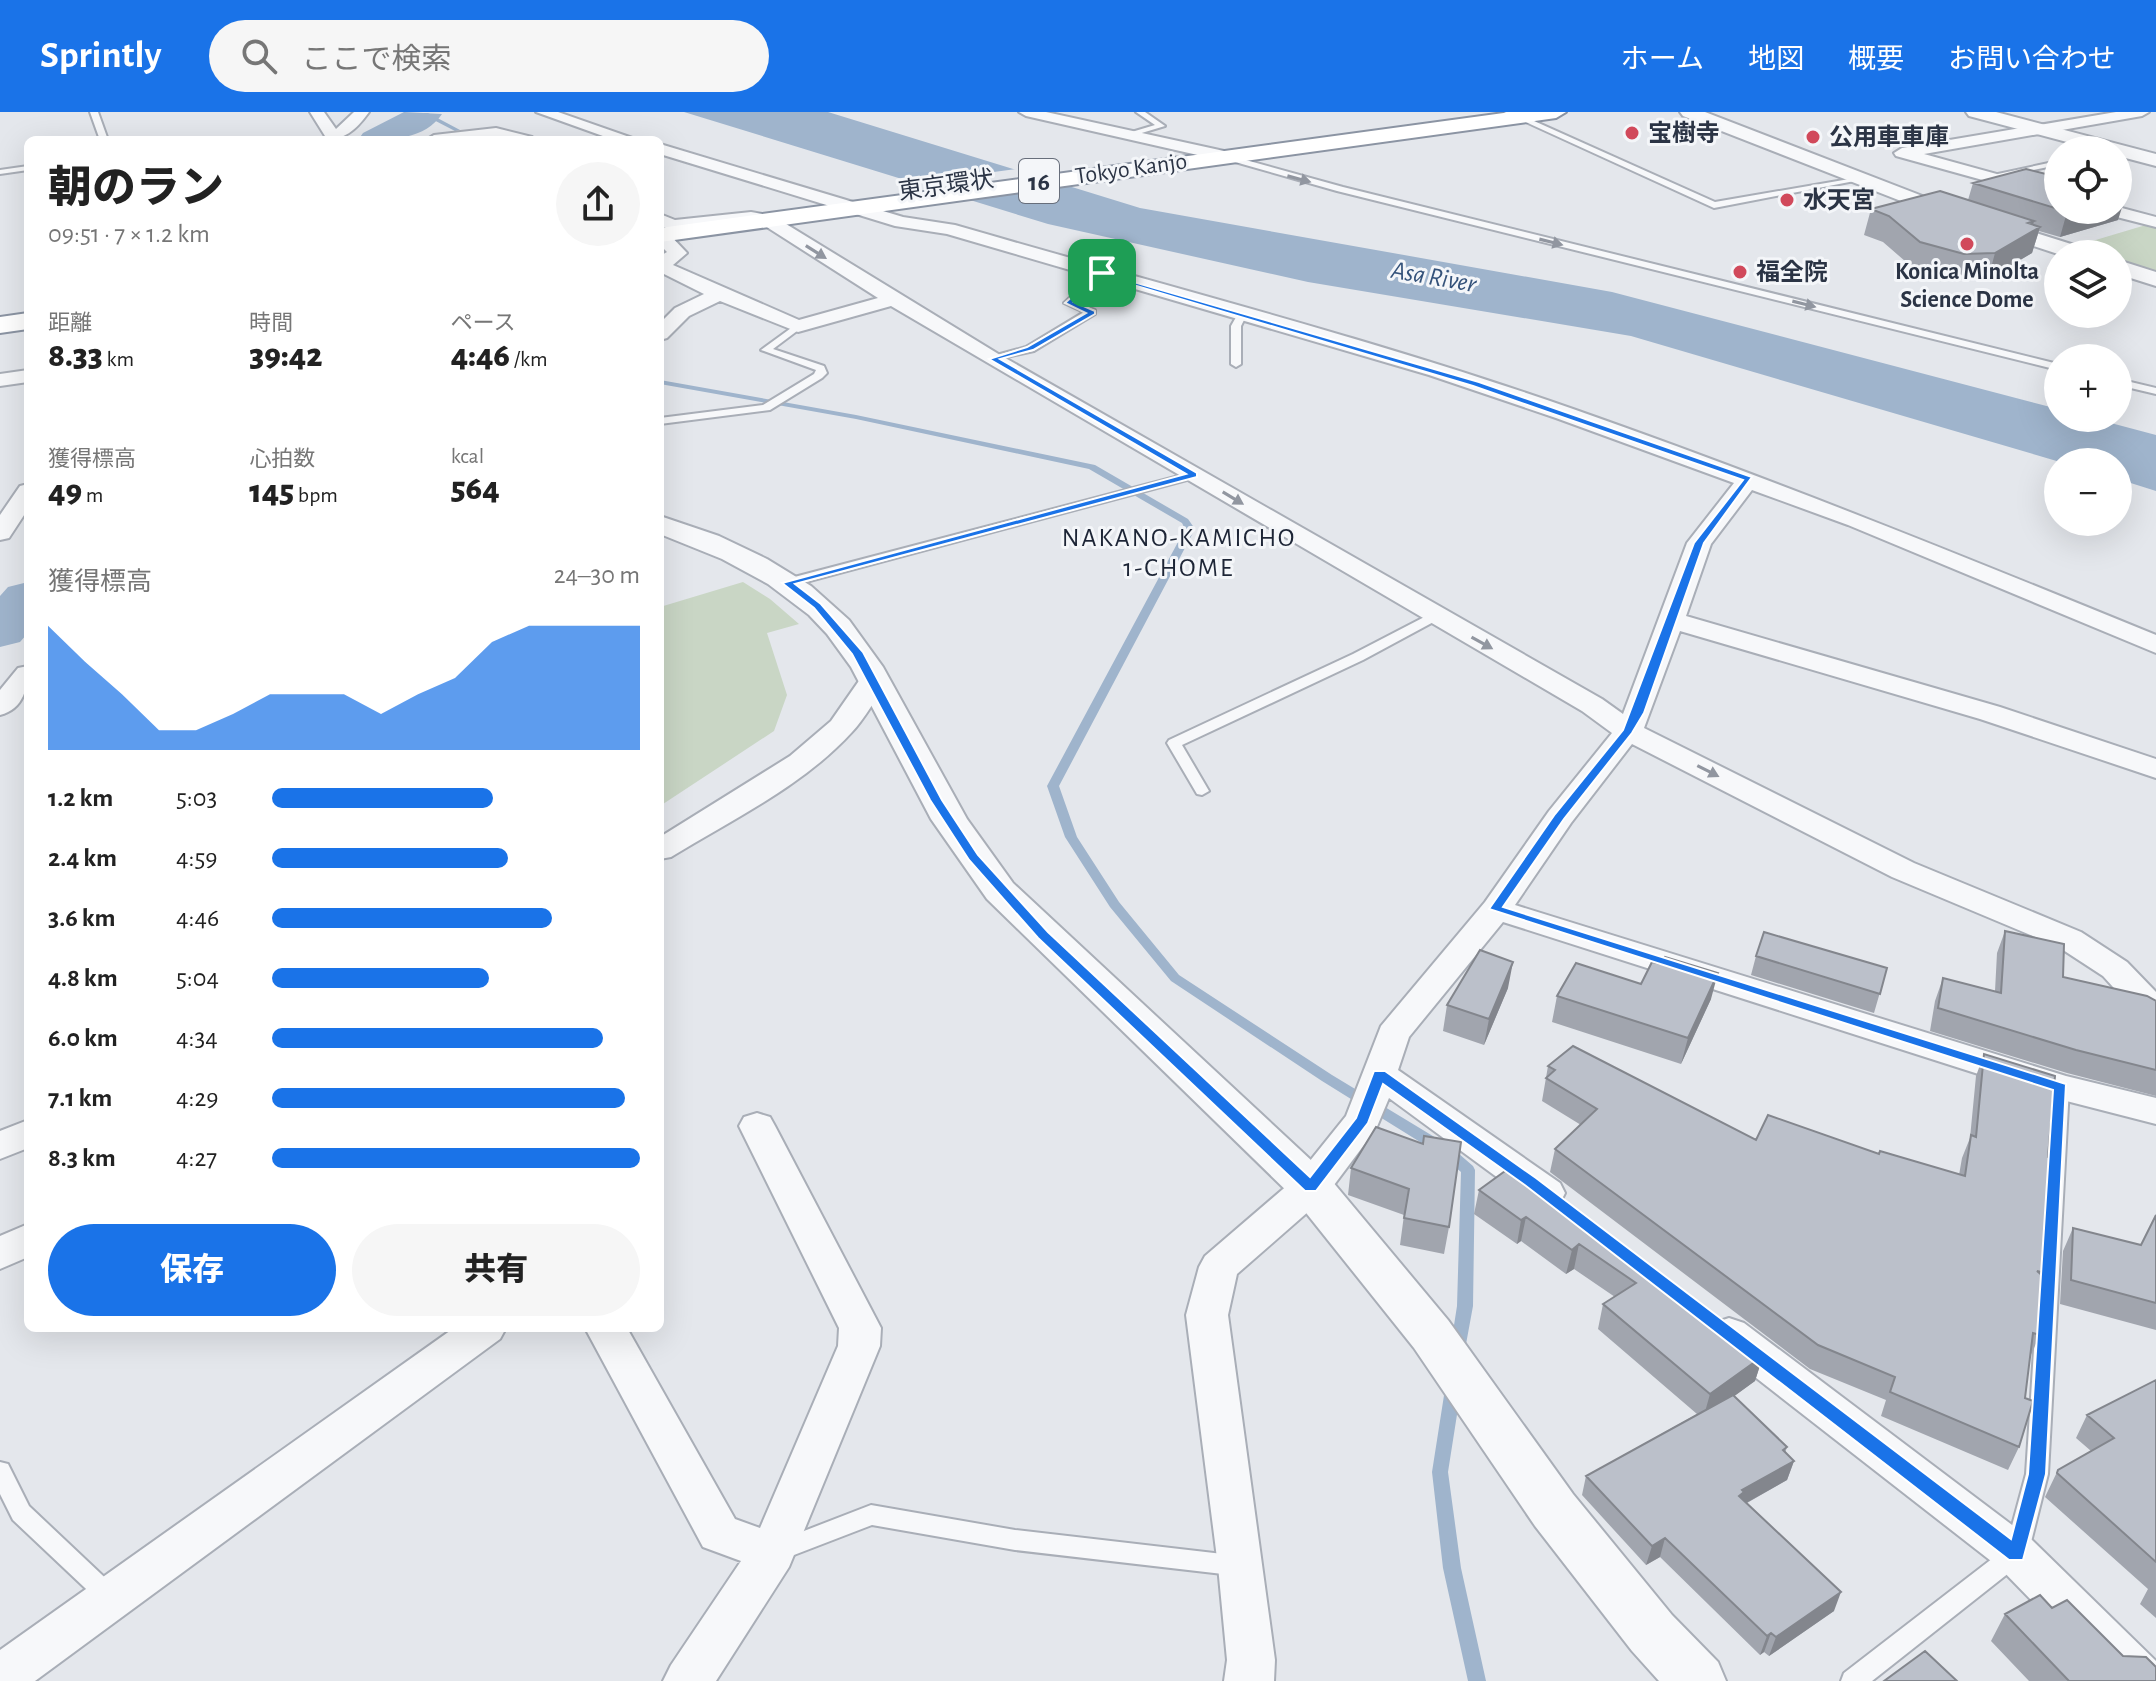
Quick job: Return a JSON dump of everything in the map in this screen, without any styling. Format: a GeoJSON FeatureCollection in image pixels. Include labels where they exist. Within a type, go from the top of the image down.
{"type":"FeatureCollection","features":[{"type":"Feature","properties":{"kind":"highway","name":"16"},"geometry":{"type":"LineString","coordinates":[[1202,154],[1491,112]]}},
{"type":"Feature","properties":{"kind":"highway","name":"Tokyo Kanjo"},"geometry":{"type":"LineString","coordinates":[[664,228],[1202,154],[1514,114],[1556,112]]}},
{"type":"Feature","properties":{"kind":"highway","name":"Tokyo Kanjo"},"geometry":{"type":"LineString","coordinates":[[767,220],[852,202]]}},
{"type":"Feature","properties":{"kind":"highway"},"geometry":{"type":"LineString","coordinates":[[0,312],[24,309]]}},
{"type":"Feature","properties":{"kind":"highway"},"geometry":{"type":"LineString","coordinates":[[0,325],[24,322]]}},
{"type":"Feature","properties":{"kind":"street"},"geometry":{"type":"LineString","coordinates":[[317,112],[330,136]]}},
{"type":"Feature","properties":{"kind":"street"},"geometry":{"type":"LineString","coordinates":[[336,136],[350,127],[362,112]]}},
{"type":"Feature","properties":{"kind":"street"},"geometry":{"type":"LineString","coordinates":[[543,112],[617,136]]}},
{"type":"Feature","properties":{"kind":"street"},"geometry":{"type":"LineString","coordinates":[[1026,112],[1132,134]]}},
{"type":"Feature","properties":{"kind":"street"},"geometry":{"type":"LineString","coordinates":[[1059,112],[1202,154]]}},
{"type":"Feature","properties":{"kind":"street"},"geometry":{"type":"LineString","coordinates":[[1689,112],[1931,206],[2044,243]]}},
{"type":"Feature","properties":{"kind":"street"},"geometry":{"type":"LineString","coordinates":[[1975,112],[2065,136]]}},
{"type":"Feature","properties":{"kind":"street"},"geometry":{"type":"LineString","coordinates":[[2044,192],[1902,153],[2142,112]]}},
{"type":"Feature","properties":{"kind":"street"},"geometry":{"type":"LineString","coordinates":[[2120,114],[2156,124]]}},
{"type":"Feature","properties":{"kind":"street"},"geometry":{"type":"LineString","coordinates":[[573,136],[594,129]]}},
{"type":"Feature","properties":{"kind":"street"},"geometry":{"type":"LineString","coordinates":[[469,136],[496,133],[509,136]]}},
{"type":"Feature","properties":{"kind":"street"},"geometry":{"type":"LineString","coordinates":[[664,150],[852,202],[901,222],[949,229],[1102,273],[1505,393],[1749,479],[1944,555],[2156,645]]}},
{"type":"Feature","properties":{"kind":"street"},"geometry":{"type":"LineString","coordinates":[[2132,154],[2156,160]]}},
{"type":"Feature","properties":{"kind":"street"},"geometry":{"type":"LineString","coordinates":[[2132,215],[2154,221]]}},
{"type":"Feature","properties":{"kind":"street"},"geometry":{"type":"LineString","coordinates":[[664,228],[751,217],[767,220],[993,359],[1592,705],[1628,731],[1903,870],[2069,939],[2115,969],[2156,1013]]}},
{"type":"Feature","properties":{"kind":"street"},"geometry":{"type":"LineString","coordinates":[[664,232],[678,253],[664,261]]}},
{"type":"Feature","properties":{"kind":"street"},"geometry":{"type":"LineString","coordinates":[[664,268],[798,326],[895,299]]}},
{"type":"Feature","properties":{"kind":"street"},"geometry":{"type":"LineString","coordinates":[[2132,271],[2156,279]]}},
{"type":"Feature","properties":{"kind":"street"},"geometry":{"type":"LineString","coordinates":[[664,330],[682,312],[719,294]]}},
{"type":"Feature","properties":{"kind":"street"},"geometry":{"type":"LineString","coordinates":[[664,308],[682,312]]}},
{"type":"Feature","properties":{"kind":"street"},"geometry":{"type":"LineString","coordinates":[[0,380],[24,377]]}},
{"type":"Feature","properties":{"kind":"street"},"geometry":{"type":"LineString","coordinates":[[1249,1681],[1251,1660],[1241,1566],[1207,1315],[1219,1267],[1311,1187],[1363,1120],[1393,1034],[1496,909],[1560,817],[1628,731],[1638,713],[1699,543],[1749,479]]}},
{"type":"Feature","properties":{"kind":"street"},"geometry":{"type":"LineString","coordinates":[[0,503],[24,495]]}},
{"type":"Feature","properties":{"kind":"street"},"geometry":{"type":"LineString","coordinates":[[0,533],[24,497]]}},
{"type":"Feature","properties":{"kind":"street"},"geometry":{"type":"LineString","coordinates":[[664,526],[712,543],[787,583],[818,606],[839,628],[873,681],[936,800],[1000,891],[1311,1187],[1431,1334],[1554,1510],[1652,1633],[1697,1681]]}},
{"type":"Feature","properties":{"kind":"street"},"geometry":{"type":"LineString","coordinates":[[1670,620],[1990,713],[2156,769]]}},
{"type":"Feature","properties":{"kind":"street"},"geometry":{"type":"LineString","coordinates":[[0,707],[24,679]]}},
{"type":"Feature","properties":{"kind":"street"},"geometry":{"type":"LineString","coordinates":[[664,847],[828,740],[873,681]]}},
{"type":"Feature","properties":{"kind":"street"},"geometry":{"type":"LineString","coordinates":[[1496,909],[2060,1087],[2156,1111]]}},
{"type":"Feature","properties":{"kind":"street"},"geometry":{"type":"LineString","coordinates":[[1377,1078],[1580,1220]]}},
{"type":"Feature","properties":{"kind":"street"},"geometry":{"type":"LineString","coordinates":[[688,1681],[773,1553],[859,1346],[860,1328],[757,1126]]}},
{"type":"Feature","properties":{"kind":"street"},"geometry":{"type":"LineString","coordinates":[[0,1146],[24,1135]]}},
{"type":"Feature","properties":{"kind":"street"},"geometry":{"type":"LineString","coordinates":[[0,1254],[24,1241]]}},
{"type":"Feature","properties":{"kind":"street"},"geometry":{"type":"LineString","coordinates":[[1703,1315],[2016,1554],[2143,1681]]}},
{"type":"Feature","properties":{"kind":"street"},"geometry":{"type":"LineString","coordinates":[[0,1678],[479,1332]]}},
{"type":"Feature","properties":{"kind":"street"},"geometry":{"type":"LineString","coordinates":[[608,1332],[719,1533],[773,1553]]}},
{"type":"Feature","properties":{"kind":"lane"},"geometry":{"type":"LineString","coordinates":[[94,112],[103,136]]}},
{"type":"Feature","properties":{"kind":"lane"},"geometry":{"type":"LineString","coordinates":[[1132,134],[1161,126],[1140,112]]}},
{"type":"Feature","properties":{"kind":"lane"},"geometry":{"type":"LineString","coordinates":[[1514,114],[1714,205],[1861,179]]}},
{"type":"Feature","properties":{"kind":"lane"},"geometry":{"type":"LineString","coordinates":[[1202,154],[2044,364]]}},
{"type":"Feature","properties":{"kind":"lane"},"geometry":{"type":"LineString","coordinates":[[1988,177],[2044,166]]}},
{"type":"Feature","properties":{"kind":"lane"},"geometry":{"type":"LineString","coordinates":[[0,172],[24,169]]}},
{"type":"Feature","properties":{"kind":"lane"},"geometry":{"type":"LineString","coordinates":[[993,359],[1030,349],[1092,312],[1069,303],[1102,273]]}},
{"type":"Feature","properties":{"kind":"lane"},"geometry":{"type":"LineString","coordinates":[[1236,364],[1236,326],[1242,314]]}},
{"type":"Feature","properties":{"kind":"lane"},"geometry":{"type":"LineString","coordinates":[[664,421],[766,408],[822,373],[820,368],[766,350],[798,326]]}},
{"type":"Feature","properties":{"kind":"lane"},"geometry":{"type":"LineString","coordinates":[[2132,385],[2156,391]]}},
{"type":"Feature","properties":{"kind":"lane"},"geometry":{"type":"LineString","coordinates":[[787,583],[1194,475]]}},
{"type":"Feature","properties":{"kind":"lane"},"geometry":{"type":"LineString","coordinates":[[1202,791],[1174,743],[1358,657],[1434,616]]}},
{"type":"Feature","properties":{"kind":"lane"},"geometry":{"type":"LineString","coordinates":[[1853,1681],[2016,1554],[2037,1474],[2060,1087]]}},
{"type":"Feature","properties":{"kind":"lane"},"geometry":{"type":"LineString","coordinates":[[0,1471],[21,1513],[111,1598]]}},
{"type":"Feature","properties":{"kind":"lane"},"geometry":{"type":"LineString","coordinates":[[773,1553],[871,1515],[1015,1540],[1241,1566]]}},
{"type":"Feature","properties":{"kind":"green space"},"geometry":{"type":"Polygon","coordinates":[[[2156,222],[2156,274],[2132,266],[2132,240],[2096,240],[2156,222]]]}},
{"type":"Feature","properties":{"kind":"green space"},"geometry":{"type":"Polygon","coordinates":[[[743,582],[770,599],[799,624],[767,633],[787,695],[774,731],[664,803],[664,606],[743,582]]]}},
{"type":"Feature","properties":{"kind":"water","name":"Asa River"},"geometry":{"type":"Polygon","coordinates":[[[684,112],[828,112],[1140,208],[1612,292],[2044,405],[2044,432],[2132,432],[2132,429],[2156,435],[2156,491],[2132,483],[2132,448],[2044,448],[2044,457],[1631,336],[1308,282],[1048,224],[684,112]]]}},
{"type":"Feature","properties":{"kind":"pier"},"geometry":{"type":"Polygon","coordinates":[[[1023,168],[1072,183],[954,199],[904,184],[1023,168]]]}},
{"type":"Feature","properties":{"kind":"building"},"geometry":{"type":"Polygon","coordinates":[[[2026,169],[2044,174],[2044,205],[1973,183],[2026,169]]]}},
{"type":"Feature","properties":{"kind":"building"},"geometry":{"type":"Polygon","coordinates":[[[1940,191],[2034,221],[2028,223],[2040,227],[1995,253],[1964,254],[1920,242],[1889,216],[1871,209],[1940,191]]]}},
{"type":"Feature","properties":{"kind":"building"},"geometry":{"type":"Polygon","coordinates":[[[2005,931],[2064,944],[2063,977],[2147,996],[2156,1001],[2156,1070],[2076,1050],[1938,1008],[1943,978],[2001,993],[2005,931]]]}},
{"type":"Feature","properties":{"kind":"building"},"geometry":{"type":"Polygon","coordinates":[[[1764,932],[1887,968],[1880,994],[1756,956],[1764,932]]]}},
{"type":"Feature","properties":{"kind":"building"},"geometry":{"type":"Polygon","coordinates":[[[1480,950],[1513,962],[1489,1019],[1447,1005],[1480,950]]]}},
{"type":"Feature","properties":{"kind":"building"},"geometry":{"type":"Polygon","coordinates":[[[1665,957],[1718,973],[1688,1038],[1557,996],[1576,963],[1641,984],[1652,962],[1662,964],[1665,957]]]}},
{"type":"Feature","properties":{"kind":"building"},"geometry":{"type":"Polygon","coordinates":[[[1573,1046],[1756,1140],[1768,1115],[1879,1154],[1880,1151],[1965,1176],[1971,1135],[1976,1137],[1984,1054],[2055,1076],[2048,1157],[2052,1158],[2045,1273],[2037,1271],[2044,1277],[2040,1335],[2033,1333],[2025,1398],[2033,1401],[2019,1447],[1890,1392],[1895,1377],[1818,1345],[1555,1149],[1597,1109],[1546,1078],[1555,1070],[1548,1066],[1573,1046]]]}},
{"type":"Feature","properties":{"kind":"building"},"geometry":{"type":"Polygon","coordinates":[[[1376,1127],[1423,1144],[1424,1136],[1461,1142],[1449,1227],[1404,1218],[1409,1189],[1351,1168],[1376,1127]]]}},
{"type":"Feature","properties":{"kind":"building"},"geometry":{"type":"Polygon","coordinates":[[[1512,1166],[1763,1356],[1710,1394],[1603,1304],[1636,1283],[1579,1244],[1572,1250],[1526,1217],[1521,1220],[1479,1190],[1512,1166]]]}},
{"type":"Feature","properties":{"kind":"building"},"geometry":{"type":"Polygon","coordinates":[[[2156,1215],[2156,1303],[2071,1280],[2073,1228],[2141,1245],[2156,1215]]]}},
{"type":"Feature","properties":{"kind":"building"},"geometry":{"type":"Polygon","coordinates":[[[2156,1380],[2156,1562],[2057,1473],[2114,1438],[2087,1415],[2156,1380]]]}},
{"type":"Feature","properties":{"kind":"building"},"geometry":{"type":"Polygon","coordinates":[[[1733,1395],[1787,1447],[1783,1450],[1794,1461],[1742,1490],[1744,1492],[1739,1496],[1841,1592],[1776,1637],[1771,1633],[1767,1636],[1665,1538],[1652,1546],[1586,1476],[1733,1395]]]}},
{"type":"Feature","properties":{"kind":"building"},"geometry":{"type":"Polygon","coordinates":[[[2040,1595],[2052,1608],[2067,1600],[2123,1656],[2146,1657],[2156,1667],[2156,1681],[2069,1681],[2005,1614],[2040,1595]]]}},
{"type":"Feature","properties":{"kind":"building"},"geometry":{"type":"Polygon","coordinates":[[[1925,1651],[1957,1681],[1884,1681],[1925,1651]]]}},
{"type":"Feature","properties":{"kind":"waterway"},"geometry":{"type":"LineString","coordinates":[[426,114],[457,130]]}},
{"type":"Feature","properties":{"kind":"waterway"},"geometry":{"type":"LineString","coordinates":[[383,136],[426,114]]}},
{"type":"Feature","properties":{"kind":"waterway"},"geometry":{"type":"LineString","coordinates":[[664,383],[856,417],[1092,467],[1185,521],[1190,529],[1053,786],[1071,837],[1114,904],[1175,978],[1327,1078],[1446,1151],[1468,1170],[1465,1306],[1458,1351]]}},
{"type":"Feature","properties":{"kind":"waterway"},"geometry":{"type":"LineString","coordinates":[[0,630],[24,603]]}},
{"type":"Feature","properties":{"kind":"waterway"},"geometry":{"type":"LineString","coordinates":[[1453,1389],[1440,1472],[1452,1568],[1477,1681]]}},
{"type":"Feature","properties":{"kind":"place","name":"宝樹寺"},"geometry":{"type":"Point","coordinates":[1632,133]}},
{"type":"Feature","properties":{"kind":"place","name":"公用車車庫"},"geometry":{"type":"Point","coordinates":[1813,137]}},
{"type":"Feature","properties":{"kind":"place","name":"水天宮"},"geometry":{"type":"Point","coordinates":[1787,200]}},
{"type":"Feature","properties":{"kind":"place","name":"Konica Minolta Science Dome"},"geometry":{"type":"Point","coordinates":[1967,244]}},
{"type":"Feature","properties":{"kind":"place","name":"福全院"},"geometry":{"type":"Point","coordinates":[1740,272]}},
{"type":"Feature","properties":{"kind":"district","name":"NAKANO-KAMICHO 1-CHOME"},"geometry":{"type":"Point","coordinates":[1179,552]}},
{"type":"Feature","properties":{"kind":"route"},"geometry":{"type":"LineString","coordinates":[[1102,273],[1476,384],[1749,479],[1699,543],[1638,713],[1628,731],[1560,817],[1496,909],[2060,1087],[2037,1474],[2016,1554],[1531,1182],[1380,1074],[1363,1120],[1311,1187],[1043,935],[1000,891],[956,833],[866,665],[839,628],[818,606],[787,583],[1194,475],[993,359],[1030,349],[1092,312],[1069,303],[1102,273]]}}]}
